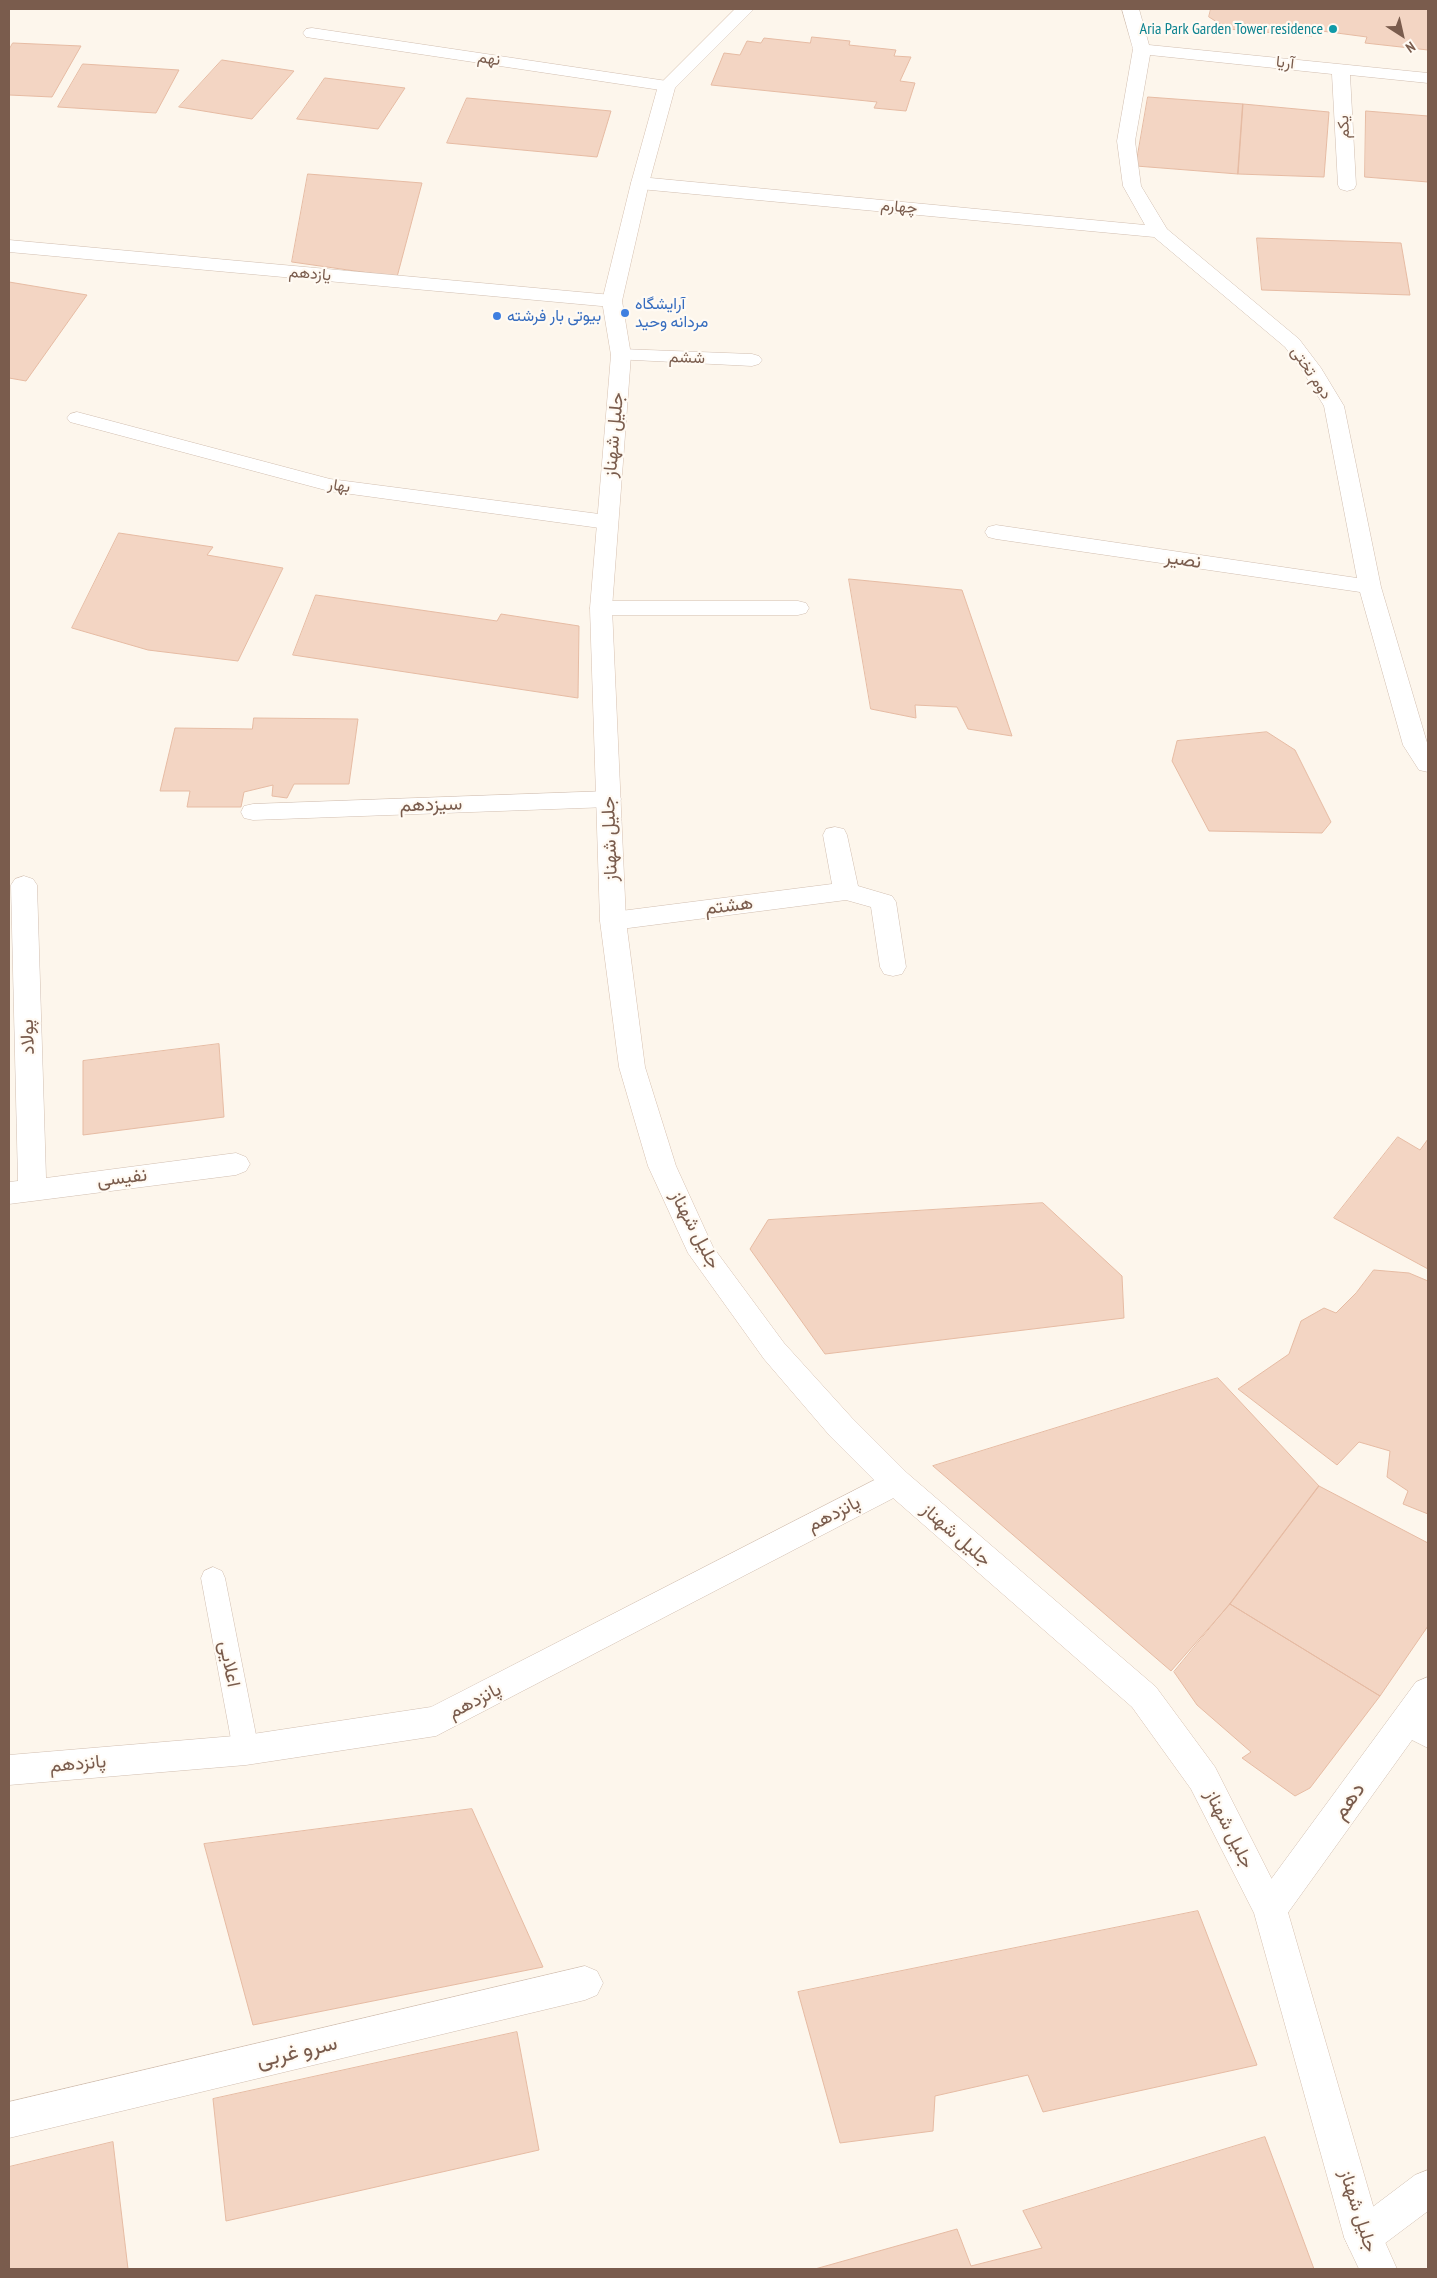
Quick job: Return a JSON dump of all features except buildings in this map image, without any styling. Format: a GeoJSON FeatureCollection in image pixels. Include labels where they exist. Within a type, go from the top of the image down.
{"type":"FeatureCollection","features":[{"type":"Feature","properties":{"kind":"street","name":"جلیل شهناز"},"geometry":{"type":"LineString","coordinates":[[745,9],[667,86],[640,183],[612,301],[621,355],[601,608],[610,799],[613,920],[632,1067],[662,1166],[702,1253],[774,1351],[841,1427],[896,1482],[1144,1697],[1202,1778],[1270,1909],[1370,2253]]}},
{"type":"Feature","properties":{"kind":"street","name":"دوم تختی"},"geometry":{"type":"LineString","coordinates":[[1131,9],[1142,48],[1126,141],[1132,186],[1158,232],[1292,344],[1311,368],[1334,406],[1370,587],[1415,745],[1428,764]]}},
{"type":"Feature","properties":{"kind":"street","name":"نهم"},"geometry":{"type":"LineString","coordinates":[[312,33],[667,86]]}},
{"type":"Feature","properties":{"kind":"street","name":"آریا"},"geometry":{"type":"LineString","coordinates":[[1142,48],[1428,78]]}},
{"type":"Feature","properties":{"kind":"street","name":"یکم"},"geometry":{"type":"LineString","coordinates":[[1341,69],[1347,185]]}},
{"type":"Feature","properties":{"kind":"street","name":"چهارم"},"geometry":{"type":"LineString","coordinates":[[640,183],[1158,232]]}},
{"type":"Feature","properties":{"kind":"street","name":"یازدهم"},"geometry":{"type":"LineString","coordinates":[[9,246],[612,301]]}},
{"type":"Feature","properties":{"kind":"street","name":"ششم"},"geometry":{"type":"LineString","coordinates":[[621,355],[752,360]]}},
{"type":"Feature","properties":{"kind":"street","name":"بهار"},"geometry":{"type":"LineString","coordinates":[[77,418],[329,485],[607,522]]}},
{"type":"Feature","properties":{"kind":"street","name":"نصیر"},"geometry":{"type":"LineString","coordinates":[[996,532],[1370,587]]}},
{"type":"Feature","properties":{"kind":"street"},"geometry":{"type":"LineString","coordinates":[[601,608],[798,608]]}},
{"type":"Feature","properties":{"kind":"street","name":"سیزدهم"},"geometry":{"type":"LineString","coordinates":[[253,812],[610,799]]}},
{"type":"Feature","properties":{"kind":"street"},"geometry":{"type":"LineString","coordinates":[[835,835],[846,891],[883,902],[893,968]]}},
{"type":"Feature","properties":{"kind":"street","name":"پولاد"},"geometry":{"type":"LineString","coordinates":[[20,1191],[24,885]]}},
{"type":"Feature","properties":{"kind":"street","name":"هشتم"},"geometry":{"type":"LineString","coordinates":[[613,920],[846,891]]}},
{"type":"Feature","properties":{"kind":"street","name":"نفیسی"},"geometry":{"type":"LineString","coordinates":[[20,1191],[236,1164]]}},
{"type":"Feature","properties":{"kind":"street","name":"پانزدهم"},"geometry":{"type":"LineString","coordinates":[[9,1770],[246,1750],[436,1721],[896,1482]]}},
{"type":"Feature","properties":{"kind":"street","name":"دهم"},"geometry":{"type":"LineString","coordinates":[[1270,1909],[1422,1714]]}},
{"type":"Feature","properties":{"kind":"street","name":"سرو غربی"},"geometry":{"type":"LineString","coordinates":[[9,2120],[585,1983]]}},
{"type":"Feature","properties":{"kind":"street"},"geometry":{"type":"LineString","coordinates":[[1370,2253],[1428,2188]]}},
{"type":"Feature","properties":{"kind":"lane","name":"اعلایی"},"geometry":{"type":"LineString","coordinates":[[212,1578],[246,1750]]}},
{"type":"Feature","properties":{"kind":"place","name":"Aria Park Garden Tower residence"},"geometry":{"type":"Point","coordinates":[1333,29]}},
{"type":"Feature","properties":{"kind":"place","name":"آرایشگاه مردانه وحید"},"geometry":{"type":"Point","coordinates":[625,313]}},
{"type":"Feature","properties":{"kind":"place","name":"بیوتی بار فرشته"},"geometry":{"type":"Point","coordinates":[497,316]}}]}
